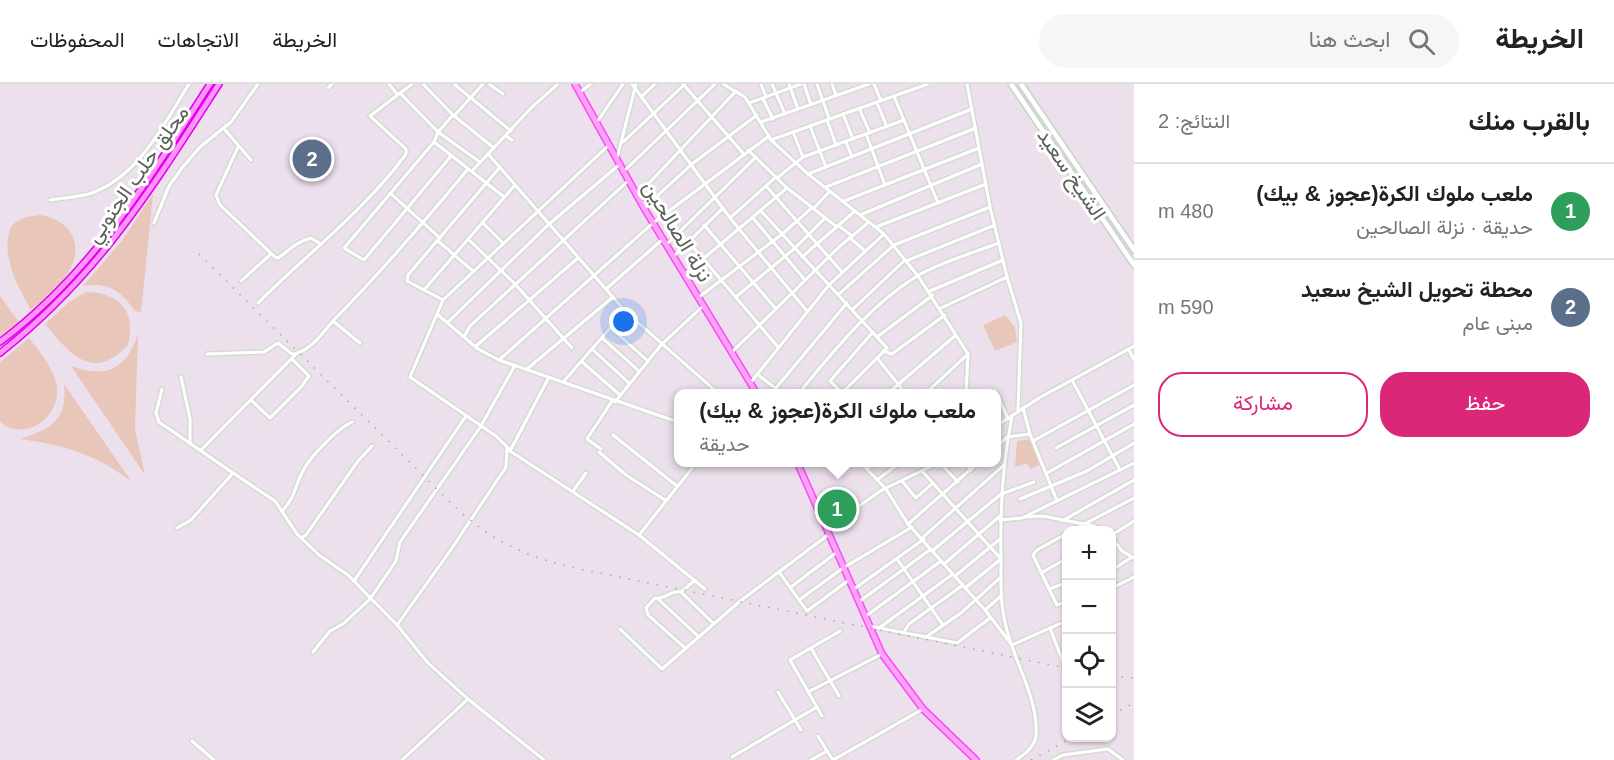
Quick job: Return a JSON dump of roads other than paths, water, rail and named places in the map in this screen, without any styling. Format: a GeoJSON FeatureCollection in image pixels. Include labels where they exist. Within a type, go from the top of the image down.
{"type":"FeatureCollection","features":[{"type":"Feature","properties":{"kind":"highway","name":"محلق حلب الجنوبي"},"geometry":{"type":"LineString","coordinates":[[0,342],[40,310],[97,252],[150,178],[210,84]]}},
{"type":"Feature","properties":{"kind":"highway","name":"محلق حلب الجنوبي"},"geometry":{"type":"LineString","coordinates":[[0,353],[63,298],[113,242],[135,214],[219,84]]}},
{"type":"Feature","properties":{"kind":"main road","name":"نزلة الصالحين"},"geometry":{"type":"LineString","coordinates":[[575,84],[628,181],[753,389]]}},
{"type":"Feature","properties":{"kind":"main road","name":"الشيخ سعيد"},"geometry":{"type":"LineString","coordinates":[[1011,84],[1134,264]]}},
{"type":"Feature","properties":{"kind":"main road","name":"الشيخ سعيد"},"geometry":{"type":"LineString","coordinates":[[1021,84],[1134,250]]}},
{"type":"Feature","properties":{"kind":"main road"},"geometry":{"type":"LineString","coordinates":[[799,467],[867,626],[882,654],[923,710],[976,760]]}},
{"type":"Feature","properties":{"kind":"street"},"geometry":{"type":"LineString","coordinates":[[50,200],[92,193],[120,177],[143,155],[189,84]]}},
{"type":"Feature","properties":{"kind":"street"},"geometry":{"type":"LineString","coordinates":[[153,223],[169,186],[182,168],[200,147],[224,129],[258,84]]}},
{"type":"Feature","properties":{"kind":"street"},"geometry":{"type":"LineString","coordinates":[[328,88],[332,84]]}},
{"type":"Feature","properties":{"kind":"street"},"geometry":{"type":"LineString","coordinates":[[389,84],[438,132],[480,162]]}},
{"type":"Feature","properties":{"kind":"street"},"geometry":{"type":"LineString","coordinates":[[258,303],[308,253],[321,244],[406,154],[406,149],[399,140],[370,116],[412,84]]}},
{"type":"Feature","properties":{"kind":"street"},"geometry":{"type":"LineString","coordinates":[[423,84],[453,115],[494,148]]}},
{"type":"Feature","properties":{"kind":"street"},"geometry":{"type":"LineString","coordinates":[[454,84],[511,131]]}},
{"type":"Feature","properties":{"kind":"street"},"geometry":{"type":"LineString","coordinates":[[451,156],[364,260],[344,248],[434,142],[438,132],[483,84]]}},
{"type":"Feature","properties":{"kind":"street"},"geometry":{"type":"LineString","coordinates":[[489,84],[503,94]]}},
{"type":"Feature","properties":{"kind":"street"},"geometry":{"type":"LineString","coordinates":[[201,450],[297,353],[319,337],[470,170],[489,155],[532,106],[558,84]]}},
{"type":"Feature","properties":{"kind":"street"},"geometry":{"type":"LineString","coordinates":[[580,92],[591,84]]}},
{"type":"Feature","properties":{"kind":"street"},"geometry":{"type":"LineString","coordinates":[[597,122],[623,84]]}},
{"type":"Feature","properties":{"kind":"street"},"geometry":{"type":"LineString","coordinates":[[448,322],[549,224],[618,162],[635,89],[634,84]]}},
{"type":"Feature","properties":{"kind":"street"},"geometry":{"type":"LineString","coordinates":[[642,96],[655,84]]}},
{"type":"Feature","properties":{"kind":"street"},"geometry":{"type":"LineString","coordinates":[[623,141],[684,84],[743,153]]}},
{"type":"Feature","properties":{"kind":"street"},"geometry":{"type":"LineString","coordinates":[[623,172],[716,84]]}},
{"type":"Feature","properties":{"kind":"street"},"geometry":{"type":"LineString","coordinates":[[723,84],[736,91],[749,103],[770,138],[795,162],[876,227],[894,245],[930,291],[968,354],[966,389]]}},
{"type":"Feature","properties":{"kind":"street"},"geometry":{"type":"LineString","coordinates":[[761,84],[773,118]]}},
{"type":"Feature","properties":{"kind":"street"},"geometry":{"type":"LineString","coordinates":[[772,84],[785,114]]}},
{"type":"Feature","properties":{"kind":"street"},"geometry":{"type":"LineString","coordinates":[[749,103],[789,86],[802,84],[811,105]]}},
{"type":"Feature","properties":{"kind":"street"},"geometry":{"type":"LineString","coordinates":[[817,84],[836,145]]}},
{"type":"Feature","properties":{"kind":"street"},"geometry":{"type":"LineString","coordinates":[[832,84],[836,95]]}},
{"type":"Feature","properties":{"kind":"street"},"geometry":{"type":"LineString","coordinates":[[846,84],[849,91]]}},
{"type":"Feature","properties":{"kind":"street"},"geometry":{"type":"LineString","coordinates":[[761,123],[868,84]]}},
{"type":"Feature","properties":{"kind":"street"},"geometry":{"type":"LineString","coordinates":[[874,84],[887,127]]}},
{"type":"Feature","properties":{"kind":"street"},"geometry":{"type":"LineString","coordinates":[[499,360],[653,223],[743,153],[770,138],[928,84]]}},
{"type":"Feature","properties":{"kind":"street"},"geometry":{"type":"LineString","coordinates":[[967,84],[990,207],[1021,323],[1018,412]]}},
{"type":"Feature","properties":{"kind":"street"},"geometry":{"type":"LineString","coordinates":[[789,86],[798,109]]}},
{"type":"Feature","properties":{"kind":"street"},"geometry":{"type":"LineString","coordinates":[[635,89],[740,231],[807,311]]}},
{"type":"Feature","properties":{"kind":"street"},"geometry":{"type":"LineString","coordinates":[[637,196],[682,151],[736,91]]}},
{"type":"Feature","properties":{"kind":"street"},"geometry":{"type":"LineString","coordinates":[[894,96],[938,203]]}},
{"type":"Feature","properties":{"kind":"street"},"geometry":{"type":"LineString","coordinates":[[860,108],[885,185]]}},
{"type":"Feature","properties":{"kind":"street"},"geometry":{"type":"LineString","coordinates":[[808,174],[972,109]]}},
{"type":"Feature","properties":{"kind":"street"},"geometry":{"type":"LineString","coordinates":[[843,114],[853,139]]}},
{"type":"Feature","properties":{"kind":"street"},"geometry":{"type":"LineString","coordinates":[[644,208],[692,164],[757,115]]}},
{"type":"Feature","properties":{"kind":"street"},"geometry":{"type":"LineString","coordinates":[[730,218],[803,157],[904,120]]}},
{"type":"Feature","properties":{"kind":"street"},"geometry":{"type":"LineString","coordinates":[[810,126],[826,167]]}},
{"type":"Feature","properties":{"kind":"street"},"geometry":{"type":"LineString","coordinates":[[698,297],[814,208],[828,189],[976,128]]}},
{"type":"Feature","properties":{"kind":"street"},"geometry":{"type":"LineString","coordinates":[[224,129],[251,160]]}},
{"type":"Feature","properties":{"kind":"street"},"geometry":{"type":"LineString","coordinates":[[793,132],[803,157]]}},
{"type":"Feature","properties":{"kind":"street"},"geometry":{"type":"LineString","coordinates":[[506,136],[512,140]]}},
{"type":"Feature","properties":{"kind":"street"},"geometry":{"type":"LineString","coordinates":[[846,141],[852,157]]}},
{"type":"Feature","properties":{"kind":"street"},"geometry":{"type":"LineString","coordinates":[[434,142],[503,196]]}},
{"type":"Feature","properties":{"kind":"street"},"geometry":{"type":"LineString","coordinates":[[609,145],[536,210],[443,300],[437,308],[437,314],[410,377],[481,426],[510,451],[639,535],[705,589]]}},
{"type":"Feature","properties":{"kind":"street"},"geometry":{"type":"LineString","coordinates":[[238,147],[216,195],[229,215],[278,258],[294,244],[311,238],[321,244]]}},
{"type":"Feature","properties":{"kind":"street"},"geometry":{"type":"LineString","coordinates":[[844,201],[979,148]]}},
{"type":"Feature","properties":{"kind":"street"},"geometry":{"type":"LineString","coordinates":[[748,150],[787,188],[838,226],[865,251]]}},
{"type":"Feature","properties":{"kind":"street"},"geometry":{"type":"LineString","coordinates":[[489,155],[625,311],[661,345],[714,389]]}},
{"type":"Feature","properties":{"kind":"street"},"geometry":{"type":"LineString","coordinates":[[667,245],[714,195],[756,157]]}},
{"type":"Feature","properties":{"kind":"street"},"geometry":{"type":"LineString","coordinates":[[860,215],[982,164]]}},
{"type":"Feature","properties":{"kind":"street"},"geometry":{"type":"LineString","coordinates":[[443,300],[407,281],[408,275],[500,167]]}},
{"type":"Feature","properties":{"kind":"street"},"geometry":{"type":"LineString","coordinates":[[465,335],[470,326],[628,181]]}},
{"type":"Feature","properties":{"kind":"street"},"geometry":{"type":"LineString","coordinates":[[424,290],[515,184]]}},
{"type":"Feature","properties":{"kind":"street"},"geometry":{"type":"LineString","coordinates":[[876,227],[986,184]]}},
{"type":"Feature","properties":{"kind":"street"},"geometry":{"type":"LineString","coordinates":[[766,186],[843,272]]}},
{"type":"Feature","properties":{"kind":"street"},"geometry":{"type":"LineString","coordinates":[[684,275],[740,231],[787,188]]}},
{"type":"Feature","properties":{"kind":"street"},"geometry":{"type":"LineString","coordinates":[[390,193],[473,271]]}},
{"type":"Feature","properties":{"kind":"street"},"geometry":{"type":"LineString","coordinates":[[839,294],[894,245],[990,207]]}},
{"type":"Feature","properties":{"kind":"street"},"geometry":{"type":"LineString","coordinates":[[674,256],[723,208]]}},
{"type":"Feature","properties":{"kind":"street"},"geometry":{"type":"LineString","coordinates":[[761,211],[887,348],[846,389]]}},
{"type":"Feature","properties":{"kind":"street"},"geometry":{"type":"LineString","coordinates":[[802,257],[855,211]]}},
{"type":"Feature","properties":{"kind":"street"},"geometry":{"type":"LineString","coordinates":[[753,218],[805,280]]}},
{"type":"Feature","properties":{"kind":"street"},"geometry":{"type":"LineString","coordinates":[[737,296],[794,249],[825,218]]}},
{"type":"Feature","properties":{"kind":"street"},"geometry":{"type":"LineString","coordinates":[[482,222],[502,243]]}},
{"type":"Feature","properties":{"kind":"street"},"geometry":{"type":"LineString","coordinates":[[731,353],[829,257],[869,222]]}},
{"type":"Feature","properties":{"kind":"street"},"geometry":{"type":"LineString","coordinates":[[704,225],[776,309]]}},
{"type":"Feature","properties":{"kind":"street"},"geometry":{"type":"LineString","coordinates":[[853,309],[906,261],[995,225]]}},
{"type":"Feature","properties":{"kind":"street"},"geometry":{"type":"LineString","coordinates":[[750,384],[829,285],[884,234]]}},
{"type":"Feature","properties":{"kind":"street"},"geometry":{"type":"LineString","coordinates":[[606,290],[663,238]]}},
{"type":"Feature","properties":{"kind":"street"},"geometry":{"type":"LineString","coordinates":[[468,239],[515,284],[572,348]]}},
{"type":"Feature","properties":{"kind":"street"},"geometry":{"type":"LineString","coordinates":[[688,241],[778,347]]}},
{"type":"Feature","properties":{"kind":"street"},"geometry":{"type":"LineString","coordinates":[[801,389],[862,319],[918,276],[999,243]]}},
{"type":"Feature","properties":{"kind":"street"},"geometry":{"type":"LineString","coordinates":[[241,281],[271,254]]}},
{"type":"Feature","properties":{"kind":"street"},"geometry":{"type":"LineString","coordinates":[[476,346],[578,258]]}},
{"type":"Feature","properties":{"kind":"street"},"geometry":{"type":"LineString","coordinates":[[930,291],[1003,260]]}},
{"type":"Feature","properties":{"kind":"street"},"geometry":{"type":"LineString","coordinates":[[940,308],[1007,277]]}},
{"type":"Feature","properties":{"kind":"street"},"geometry":{"type":"LineString","coordinates":[[877,337],[933,296]]}},
{"type":"Feature","properties":{"kind":"street"},"geometry":{"type":"LineString","coordinates":[[527,369],[613,297]]}},
{"type":"Feature","properties":{"kind":"street"},"geometry":{"type":"LineString","coordinates":[[757,374],[776,388],[847,303]]}},
{"type":"Feature","properties":{"kind":"street"},"geometry":{"type":"LineString","coordinates":[[665,500],[626,475],[587,440],[614,401],[661,345],[703,306]]}},
{"type":"Feature","properties":{"kind":"street"},"geometry":{"type":"LineString","coordinates":[[564,381],[625,311]]}},
{"type":"Feature","properties":{"kind":"street"},"geometry":{"type":"LineString","coordinates":[[437,314],[476,346],[499,360],[674,421]]}},
{"type":"Feature","properties":{"kind":"street"},"geometry":{"type":"LineString","coordinates":[[883,351],[892,354],[945,315]]}},
{"type":"Feature","properties":{"kind":"street"},"geometry":{"type":"LineString","coordinates":[[333,321],[360,343]]}},
{"type":"Feature","properties":{"kind":"street"},"geometry":{"type":"LineString","coordinates":[[610,327],[648,361]]}},
{"type":"Feature","properties":{"kind":"street"},"geometry":{"type":"LineString","coordinates":[[838,389],[830,381],[873,332]]}},
{"type":"Feature","properties":{"kind":"street"},"geometry":{"type":"LineString","coordinates":[[892,389],[956,334]]}},
{"type":"Feature","properties":{"kind":"street"},"geometry":{"type":"LineString","coordinates":[[602,338],[639,371]]}},
{"type":"Feature","properties":{"kind":"street"},"geometry":{"type":"LineString","coordinates":[[207,354],[264,352],[278,342],[292,354],[297,353]]}},
{"type":"Feature","properties":{"kind":"street"},"geometry":{"type":"LineString","coordinates":[[1001,422],[1134,346]]}},
{"type":"Feature","properties":{"kind":"street"},"geometry":{"type":"LineString","coordinates":[[592,349],[629,383]]}},
{"type":"Feature","properties":{"kind":"street"},"geometry":{"type":"LineString","coordinates":[[1129,350],[1134,360]]}},
{"type":"Feature","properties":{"kind":"street"},"geometry":{"type":"LineString","coordinates":[[930,389],[968,354]]}},
{"type":"Feature","properties":{"kind":"street"},"geometry":{"type":"LineString","coordinates":[[876,358],[902,389]]}},
{"type":"Feature","properties":{"kind":"street"},"geometry":{"type":"LineString","coordinates":[[251,400],[270,418],[281,409],[309,375],[292,359]]}},
{"type":"Feature","properties":{"kind":"street"},"geometry":{"type":"LineString","coordinates":[[581,361],[620,395]]}},
{"type":"Feature","properties":{"kind":"street"},"geometry":{"type":"LineString","coordinates":[[313,651],[330,632],[343,624],[370,599],[396,561],[400,542],[481,426],[515,365]]}},
{"type":"Feature","properties":{"kind":"street"},"geometry":{"type":"LineString","coordinates":[[181,377],[190,419],[190,444]]}},
{"type":"Feature","properties":{"kind":"street"},"geometry":{"type":"LineString","coordinates":[[510,451],[549,377]]}},
{"type":"Feature","properties":{"kind":"street"},"geometry":{"type":"LineString","coordinates":[[1072,380],[1120,470]]}},
{"type":"Feature","properties":{"kind":"street"},"geometry":{"type":"LineString","coordinates":[[1033,441],[1134,385]]}},
{"type":"Feature","properties":{"kind":"street"},"geometry":{"type":"LineString","coordinates":[[162,389],[157,418],[190,444],[275,501],[301,538],[319,555],[354,581],[397,625],[422,657],[468,699],[544,760]]}},
{"type":"Feature","properties":{"kind":"street"},"geometry":{"type":"LineString","coordinates":[[1001,401],[1010,418],[1001,494],[1001,596],[1005,625],[1028,692],[1036,730],[1031,748],[1016,760]]}},
{"type":"Feature","properties":{"kind":"street"},"geometry":{"type":"LineString","coordinates":[[1056,448],[1134,405]]}},
{"type":"Feature","properties":{"kind":"street"},"geometry":{"type":"LineString","coordinates":[[1023,408],[1030,434],[1057,501]]}},
{"type":"Feature","properties":{"kind":"street"},"geometry":{"type":"LineString","coordinates":[[354,581],[466,416]]}},
{"type":"Feature","properties":{"kind":"street"},"geometry":{"type":"LineString","coordinates":[[282,511],[296,493],[305,468],[334,433],[352,422]]}},
{"type":"Feature","properties":{"kind":"street"},"geometry":{"type":"LineString","coordinates":[[1047,473],[1134,424]]}},
{"type":"Feature","properties":{"kind":"street"},"geometry":{"type":"LineString","coordinates":[[1001,444],[1008,438],[1030,434]]}},
{"type":"Feature","properties":{"kind":"street"},"geometry":{"type":"LineString","coordinates":[[613,435],[677,486]]}},
{"type":"Feature","properties":{"kind":"street"},"geometry":{"type":"LineString","coordinates":[[1020,499],[1052,486],[1134,443]]}},
{"type":"Feature","properties":{"kind":"street"},"geometry":{"type":"LineString","coordinates":[[301,538],[306,535],[358,460],[372,446]]}},
{"type":"Feature","properties":{"kind":"street"},"geometry":{"type":"LineString","coordinates":[[397,625],[506,467],[507,447]]}},
{"type":"Feature","properties":{"kind":"street"},"geometry":{"type":"LineString","coordinates":[[1022,518],[1134,463]]}},
{"type":"Feature","properties":{"kind":"street"},"geometry":{"type":"LineString","coordinates":[[853,590],[923,539],[1004,465]]}},
{"type":"Feature","properties":{"kind":"street"},"geometry":{"type":"LineString","coordinates":[[639,535],[693,467]]}},
{"type":"Feature","properties":{"kind":"street"},"geometry":{"type":"LineString","coordinates":[[869,467],[867,469],[886,489],[908,524],[985,610],[1012,645]]}},
{"type":"Feature","properties":{"kind":"street"},"geometry":{"type":"LineString","coordinates":[[877,480],[894,467]]}},
{"type":"Feature","properties":{"kind":"street"},"geometry":{"type":"LineString","coordinates":[[620,629],[662,669],[713,623],[828,531],[886,489],[931,467]]}},
{"type":"Feature","properties":{"kind":"street"},"geometry":{"type":"LineString","coordinates":[[944,467],[958,482]]}},
{"type":"Feature","properties":{"kind":"street"},"geometry":{"type":"LineString","coordinates":[[908,524],[974,467]]}},
{"type":"Feature","properties":{"kind":"street"},"geometry":{"type":"LineString","coordinates":[[922,471],[1001,559]]}},
{"type":"Feature","properties":{"kind":"street"},"geometry":{"type":"LineString","coordinates":[[177,528],[191,520],[233,473]]}},
{"type":"Feature","properties":{"kind":"street"},"geometry":{"type":"LineString","coordinates":[[573,491],[586,473]]}},
{"type":"Feature","properties":{"kind":"street"},"geometry":{"type":"LineString","coordinates":[[1062,521],[1134,480]]}},
{"type":"Feature","properties":{"kind":"street"},"geometry":{"type":"LineString","coordinates":[[902,481],[916,498],[933,483]]}},
{"type":"Feature","properties":{"kind":"street"},"geometry":{"type":"LineString","coordinates":[[858,602],[932,550],[1001,494],[1034,482]]}},
{"type":"Feature","properties":{"kind":"street"},"geometry":{"type":"LineString","coordinates":[[865,617],[1000,518],[1043,516],[1083,526],[1133,500]]}},
{"type":"Feature","properties":{"kind":"street"},"geometry":{"type":"LineString","coordinates":[[1116,533],[1134,521]]}},
{"type":"Feature","properties":{"kind":"street"},"geometry":{"type":"LineString","coordinates":[[799,600],[843,568],[912,527]]}},
{"type":"Feature","properties":{"kind":"street"},"geometry":{"type":"LineString","coordinates":[[1062,536],[1034,552],[1041,573],[1057,605],[1062,603]]}},
{"type":"Feature","properties":{"kind":"street"},"geometry":{"type":"LineString","coordinates":[[879,628],[1000,539]]}},
{"type":"Feature","properties":{"kind":"street"},"geometry":{"type":"LineString","coordinates":[[1116,542],[1122,551],[1134,558]]}},
{"type":"Feature","properties":{"kind":"street"},"geometry":{"type":"LineString","coordinates":[[791,587],[837,552]]}},
{"type":"Feature","properties":{"kind":"street"},"geometry":{"type":"LineString","coordinates":[[1116,568],[1134,558]]}},
{"type":"Feature","properties":{"kind":"street"},"geometry":{"type":"LineString","coordinates":[[897,559],[943,626]]}},
{"type":"Feature","properties":{"kind":"street"},"geometry":{"type":"LineString","coordinates":[[904,632],[909,624],[1001,559]]}},
{"type":"Feature","properties":{"kind":"street"},"geometry":{"type":"LineString","coordinates":[[1041,573],[1062,562]]}},
{"type":"Feature","properties":{"kind":"street"},"geometry":{"type":"LineString","coordinates":[[779,572],[807,611],[849,580]]}},
{"type":"Feature","properties":{"kind":"street"},"geometry":{"type":"LineString","coordinates":[[926,637],[976,600],[1001,577]]}},
{"type":"Feature","properties":{"kind":"street"},"geometry":{"type":"LineString","coordinates":[[1116,585],[1134,577]]}},
{"type":"Feature","properties":{"kind":"street"},"geometry":{"type":"LineString","coordinates":[[681,592],[695,580]]}},
{"type":"Feature","properties":{"kind":"street"},"geometry":{"type":"LineString","coordinates":[[1049,589],[1062,584]]}},
{"type":"Feature","properties":{"kind":"street"},"geometry":{"type":"LineString","coordinates":[[685,648],[645,610],[653,599],[674,591],[681,592],[713,623]]}},
{"type":"Feature","properties":{"kind":"street"},"geometry":{"type":"LineString","coordinates":[[985,610],[1001,596]]}},
{"type":"Feature","properties":{"kind":"street"},"geometry":{"type":"LineString","coordinates":[[658,599],[698,636]]}},
{"type":"Feature","properties":{"kind":"street"},"geometry":{"type":"LineString","coordinates":[[867,626],[957,643],[990,618]]}},
{"type":"Feature","properties":{"kind":"street"},"geometry":{"type":"LineString","coordinates":[[1012,645],[1062,624]]}},
{"type":"Feature","properties":{"kind":"street"},"geometry":{"type":"LineString","coordinates":[[1050,628],[1062,659]]}},
{"type":"Feature","properties":{"kind":"street"},"geometry":{"type":"LineString","coordinates":[[822,716],[790,660],[840,631]]}},
{"type":"Feature","properties":{"kind":"street"},"geometry":{"type":"LineString","coordinates":[[811,648],[839,696]]}},
{"type":"Feature","properties":{"kind":"street"},"geometry":{"type":"LineString","coordinates":[[808,692],[882,654]]}},
{"type":"Feature","properties":{"kind":"street"},"geometry":{"type":"LineString","coordinates":[[778,692],[801,730]]}},
{"type":"Feature","properties":{"kind":"street"},"geometry":{"type":"LineString","coordinates":[[402,760],[468,699]]}},
{"type":"Feature","properties":{"kind":"street"},"geometry":{"type":"LineString","coordinates":[[732,758],[817,707]]}},
{"type":"Feature","properties":{"kind":"street"},"geometry":{"type":"LineString","coordinates":[[818,736],[832,759],[838,759],[923,710]]}},
{"type":"Feature","properties":{"kind":"street"},"geometry":{"type":"LineString","coordinates":[[192,741],[214,760]]}},
{"type":"Feature","properties":{"kind":"street"},"geometry":{"type":"LineString","coordinates":[[1053,760],[1063,755],[1108,749],[1124,760]]}},
{"type":"Feature","properties":{"kind":"street"},"geometry":{"type":"LineString","coordinates":[[811,760],[827,751]]}},
{"type":"Feature","properties":{"kind":"railway"},"geometry":{"type":"LineString","coordinates":[[199,254],[456,508],[485,531],[514,548],[545,560],[580,569],[1062,667]]}},
{"type":"Feature","properties":{"kind":"railway"},"geometry":{"type":"LineString","coordinates":[[1116,676],[1134,678]]}},
{"type":"Feature","properties":{"kind":"railway"},"geometry":{"type":"LineString","coordinates":[[1116,713],[1134,703]]}},
{"type":"Feature","properties":{"kind":"railway"},"geometry":{"type":"LineString","coordinates":[[1031,760],[1065,742]]}},
{"type":"Feature","properties":{"kind":"place","name":"محطة تحويل الشيخ سعيد"},"geometry":{"type":"Point","coordinates":[312,159]}},
{"type":"Feature","properties":{"kind":"place","name":"ملعب ملوك الكرة(عجوز & بيك)"},"geometry":{"type":"Point","coordinates":[837,509]}}]}
